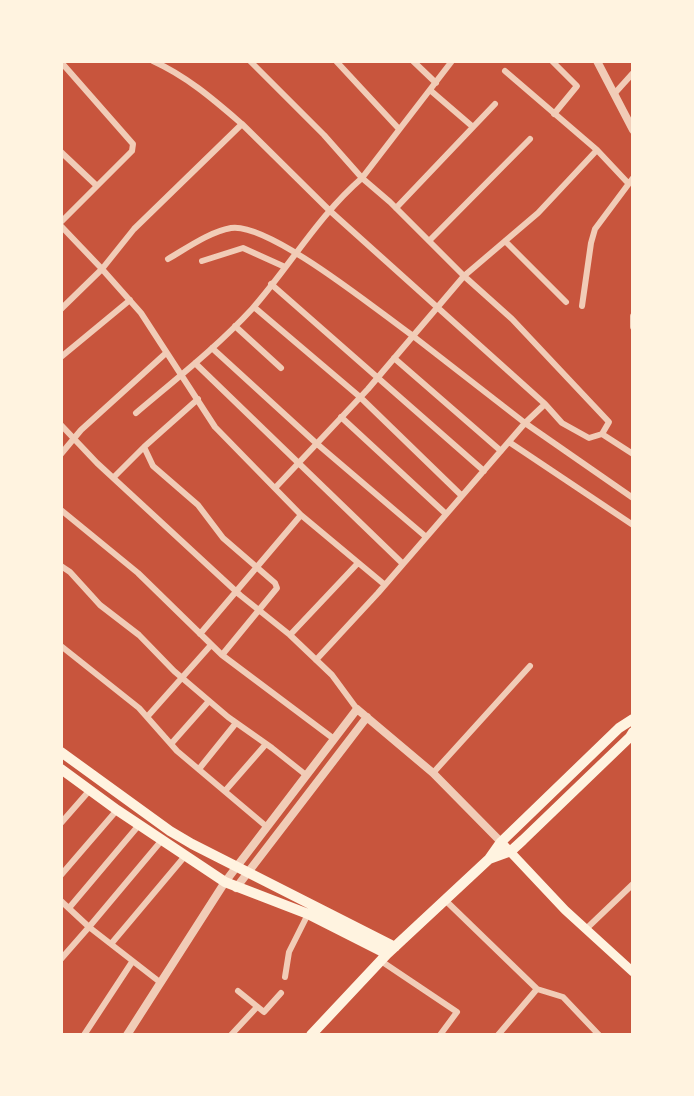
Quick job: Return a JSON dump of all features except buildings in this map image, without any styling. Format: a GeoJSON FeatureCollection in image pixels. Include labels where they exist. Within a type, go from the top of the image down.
{"type":"FeatureCollection","features":[{"type":"Feature","properties":{"kind":"highway"},"geometry":{"type":"LineString","coordinates":[[311,1035],[388,954],[489,859],[501,842],[619,728],[633,719]]}},
{"type":"Feature","properties":{"kind":"highway"},"geometry":{"type":"LineString","coordinates":[[489,859],[510,851],[633,732]]}},
{"type":"Feature","properties":{"kind":"highway"},"geometry":{"type":"LineString","coordinates":[[61,752],[170,831],[388,954]]}},
{"type":"Feature","properties":{"kind":"highway"},"geometry":{"type":"LineString","coordinates":[[61,769],[89,791],[230,885],[308,914],[388,954]]}},
{"type":"Feature","properties":{"kind":"main road"},"geometry":{"type":"LineString","coordinates":[[501,842],[586,929],[633,972]]}},
{"type":"Feature","properties":{"kind":"street"},"geometry":{"type":"LineString","coordinates":[[153,61],[200,88],[242,124],[329,210],[545,404],[562,424],[589,438],[603,433],[609,422],[512,319],[362,177],[250,61]]}},
{"type":"Feature","properties":{"kind":"street"},"geometry":{"type":"LineString","coordinates":[[336,61],[399,129]]}},
{"type":"Feature","properties":{"kind":"street"},"geometry":{"type":"LineString","coordinates":[[414,61],[436,83]]}},
{"type":"Feature","properties":{"kind":"street"},"geometry":{"type":"LineString","coordinates":[[136,413],[212,348],[254,307],[329,210],[362,177],[452,61]]}},
{"type":"Feature","properties":{"kind":"street"},"geometry":{"type":"LineString","coordinates":[[552,61],[577,86],[554,114]]}},
{"type":"Feature","properties":{"kind":"street"},"geometry":{"type":"LineString","coordinates":[[597,61],[633,130]]}},
{"type":"Feature","properties":{"kind":"street"},"geometry":{"type":"LineString","coordinates":[[61,62],[133,144],[132,151],[61,224],[141,313],[215,426],[301,515],[385,584]]}},
{"type":"Feature","properties":{"kind":"street"},"geometry":{"type":"LineString","coordinates":[[505,71],[630,180],[595,229],[582,306]]}},
{"type":"Feature","properties":{"kind":"street"},"geometry":{"type":"LineString","coordinates":[[615,93],[633,73]]}},
{"type":"Feature","properties":{"kind":"street"},"geometry":{"type":"LineString","coordinates":[[430,90],[473,127]]}},
{"type":"Feature","properties":{"kind":"street"},"geometry":{"type":"LineString","coordinates":[[396,208],[495,104]]}},
{"type":"Feature","properties":{"kind":"street"},"geometry":{"type":"LineString","coordinates":[[61,309],[102,268],[134,229],[242,124]]}},
{"type":"Feature","properties":{"kind":"street"},"geometry":{"type":"LineString","coordinates":[[429,241],[530,139]]}},
{"type":"Feature","properties":{"kind":"street"},"geometry":{"type":"LineString","coordinates":[[276,487],[360,397],[464,276],[538,213],[597,150]]}},
{"type":"Feature","properties":{"kind":"street"},"geometry":{"type":"LineString","coordinates":[[61,152],[97,186]]}},
{"type":"Feature","properties":{"kind":"street"},"geometry":{"type":"LineString","coordinates":[[168,259],[208,237],[232,228],[251,231],[297,252],[525,424],[633,498]]}},
{"type":"Feature","properties":{"kind":"street"},"geometry":{"type":"LineString","coordinates":[[505,241],[566,302]]}},
{"type":"Feature","properties":{"kind":"street"},"geometry":{"type":"LineString","coordinates":[[202,261],[243,248],[285,267]]}},
{"type":"Feature","properties":{"kind":"street"},"geometry":{"type":"LineString","coordinates":[[271,284],[484,471]]}},
{"type":"Feature","properties":{"kind":"street"},"geometry":{"type":"LineString","coordinates":[[61,297],[68,303]]}},
{"type":"Feature","properties":{"kind":"street"},"geometry":{"type":"LineString","coordinates":[[61,357],[130,300]]}},
{"type":"Feature","properties":{"kind":"street"},"geometry":{"type":"LineString","coordinates":[[254,307],[360,397],[462,496]]}},
{"type":"Feature","properties":{"kind":"street"},"geometry":{"type":"LineString","coordinates":[[633,316],[633,327]]}},
{"type":"Feature","properties":{"kind":"street"},"geometry":{"type":"LineString","coordinates":[[235,326],[281,368]]}},
{"type":"Feature","properties":{"kind":"street"},"geometry":{"type":"LineString","coordinates":[[212,348],[316,443],[425,536]]}},
{"type":"Feature","properties":{"kind":"street"},"geometry":{"type":"LineString","coordinates":[[61,454],[74,438],[166,353]]}},
{"type":"Feature","properties":{"kind":"street"},"geometry":{"type":"LineString","coordinates":[[394,358],[501,451]]}},
{"type":"Feature","properties":{"kind":"street"},"geometry":{"type":"LineString","coordinates":[[195,363],[402,564]]}},
{"type":"Feature","properties":{"kind":"street"},"geometry":{"type":"LineString","coordinates":[[114,477],[198,399]]}},
{"type":"Feature","properties":{"kind":"street"},"geometry":{"type":"LineString","coordinates":[[316,660],[545,404]]}},
{"type":"Feature","properties":{"kind":"street"},"geometry":{"type":"LineString","coordinates":[[341,417],[446,514]]}},
{"type":"Feature","properties":{"kind":"street"},"geometry":{"type":"LineString","coordinates":[[61,425],[97,463],[237,592],[290,635],[332,676],[357,709],[433,774],[501,842]]}},
{"type":"Feature","properties":{"kind":"street"},"geometry":{"type":"LineString","coordinates":[[603,433],[633,454]]}},
{"type":"Feature","properties":{"kind":"street"},"geometry":{"type":"LineString","coordinates":[[509,442],[633,525]]}},
{"type":"Feature","properties":{"kind":"street"},"geometry":{"type":"LineString","coordinates":[[144,447],[153,466],[198,505],[223,538],[278,588],[222,655]]}},
{"type":"Feature","properties":{"kind":"street"},"geometry":{"type":"LineString","coordinates":[[61,510],[138,573],[222,655],[334,739]]}},
{"type":"Feature","properties":{"kind":"street"},"geometry":{"type":"LineString","coordinates":[[200,634],[301,515]]}},
{"type":"Feature","properties":{"kind":"street"},"geometry":{"type":"LineString","coordinates":[[290,635],[358,563]]}},
{"type":"Feature","properties":{"kind":"street"},"geometry":{"type":"LineString","coordinates":[[61,566],[70,572],[100,605],[139,635],[183,679],[306,775]]}},
{"type":"Feature","properties":{"kind":"street"},"geometry":{"type":"LineString","coordinates":[[147,717],[211,645]]}},
{"type":"Feature","properties":{"kind":"street"},"geometry":{"type":"LineString","coordinates":[[61,646],[139,708],[171,744],[267,827]]}},
{"type":"Feature","properties":{"kind":"street"},"geometry":{"type":"LineString","coordinates":[[433,774],[530,666]]}},
{"type":"Feature","properties":{"kind":"street"},"geometry":{"type":"LineString","coordinates":[[171,744],[209,701]]}},
{"type":"Feature","properties":{"kind":"street"},"geometry":{"type":"LineString","coordinates":[[127,1035],[230,885],[236,867],[357,709]]}},
{"type":"Feature","properties":{"kind":"street"},"geometry":{"type":"LineString","coordinates":[[230,885],[247,873],[367,718]]}},
{"type":"Feature","properties":{"kind":"street"},"geometry":{"type":"LineString","coordinates":[[199,769],[236,723]]}},
{"type":"Feature","properties":{"kind":"street"},"geometry":{"type":"LineString","coordinates":[[225,791],[266,744]]}},
{"type":"Feature","properties":{"kind":"street"},"geometry":{"type":"LineString","coordinates":[[61,822],[89,791]]}},
{"type":"Feature","properties":{"kind":"street"},"geometry":{"type":"LineString","coordinates":[[61,875],[117,810]]}},
{"type":"Feature","properties":{"kind":"street"},"geometry":{"type":"LineString","coordinates":[[69,908],[139,825]]}},
{"type":"Feature","properties":{"kind":"street"},"geometry":{"type":"LineString","coordinates":[[61,959],[162,841]]}},
{"type":"Feature","properties":{"kind":"street"},"geometry":{"type":"LineString","coordinates":[[111,944],[185,856]]}},
{"type":"Feature","properties":{"kind":"street"},"geometry":{"type":"LineString","coordinates":[[586,929],[633,884]]}},
{"type":"Feature","properties":{"kind":"street"},"geometry":{"type":"LineString","coordinates":[[444,899],[537,989],[563,998],[599,1035]]}},
{"type":"Feature","properties":{"kind":"street"},"geometry":{"type":"LineString","coordinates":[[61,901],[89,927],[161,983]]}},
{"type":"Feature","properties":{"kind":"street"},"geometry":{"type":"LineString","coordinates":[[285,977],[289,952],[308,914]]}},
{"type":"Feature","properties":{"kind":"street"},"geometry":{"type":"LineString","coordinates":[[388,954],[457,1012],[440,1035]]}},
{"type":"Feature","properties":{"kind":"street"},"geometry":{"type":"LineString","coordinates":[[84,1035],[132,962]]}},
{"type":"Feature","properties":{"kind":"street"},"geometry":{"type":"LineString","coordinates":[[498,1035],[537,989]]}},
{"type":"Feature","properties":{"kind":"street"},"geometry":{"type":"LineString","coordinates":[[238,991],[265,1012],[281,993]]}},
{"type":"Feature","properties":{"kind":"street"},"geometry":{"type":"LineString","coordinates":[[231,1035],[257,1007]]}}]}
